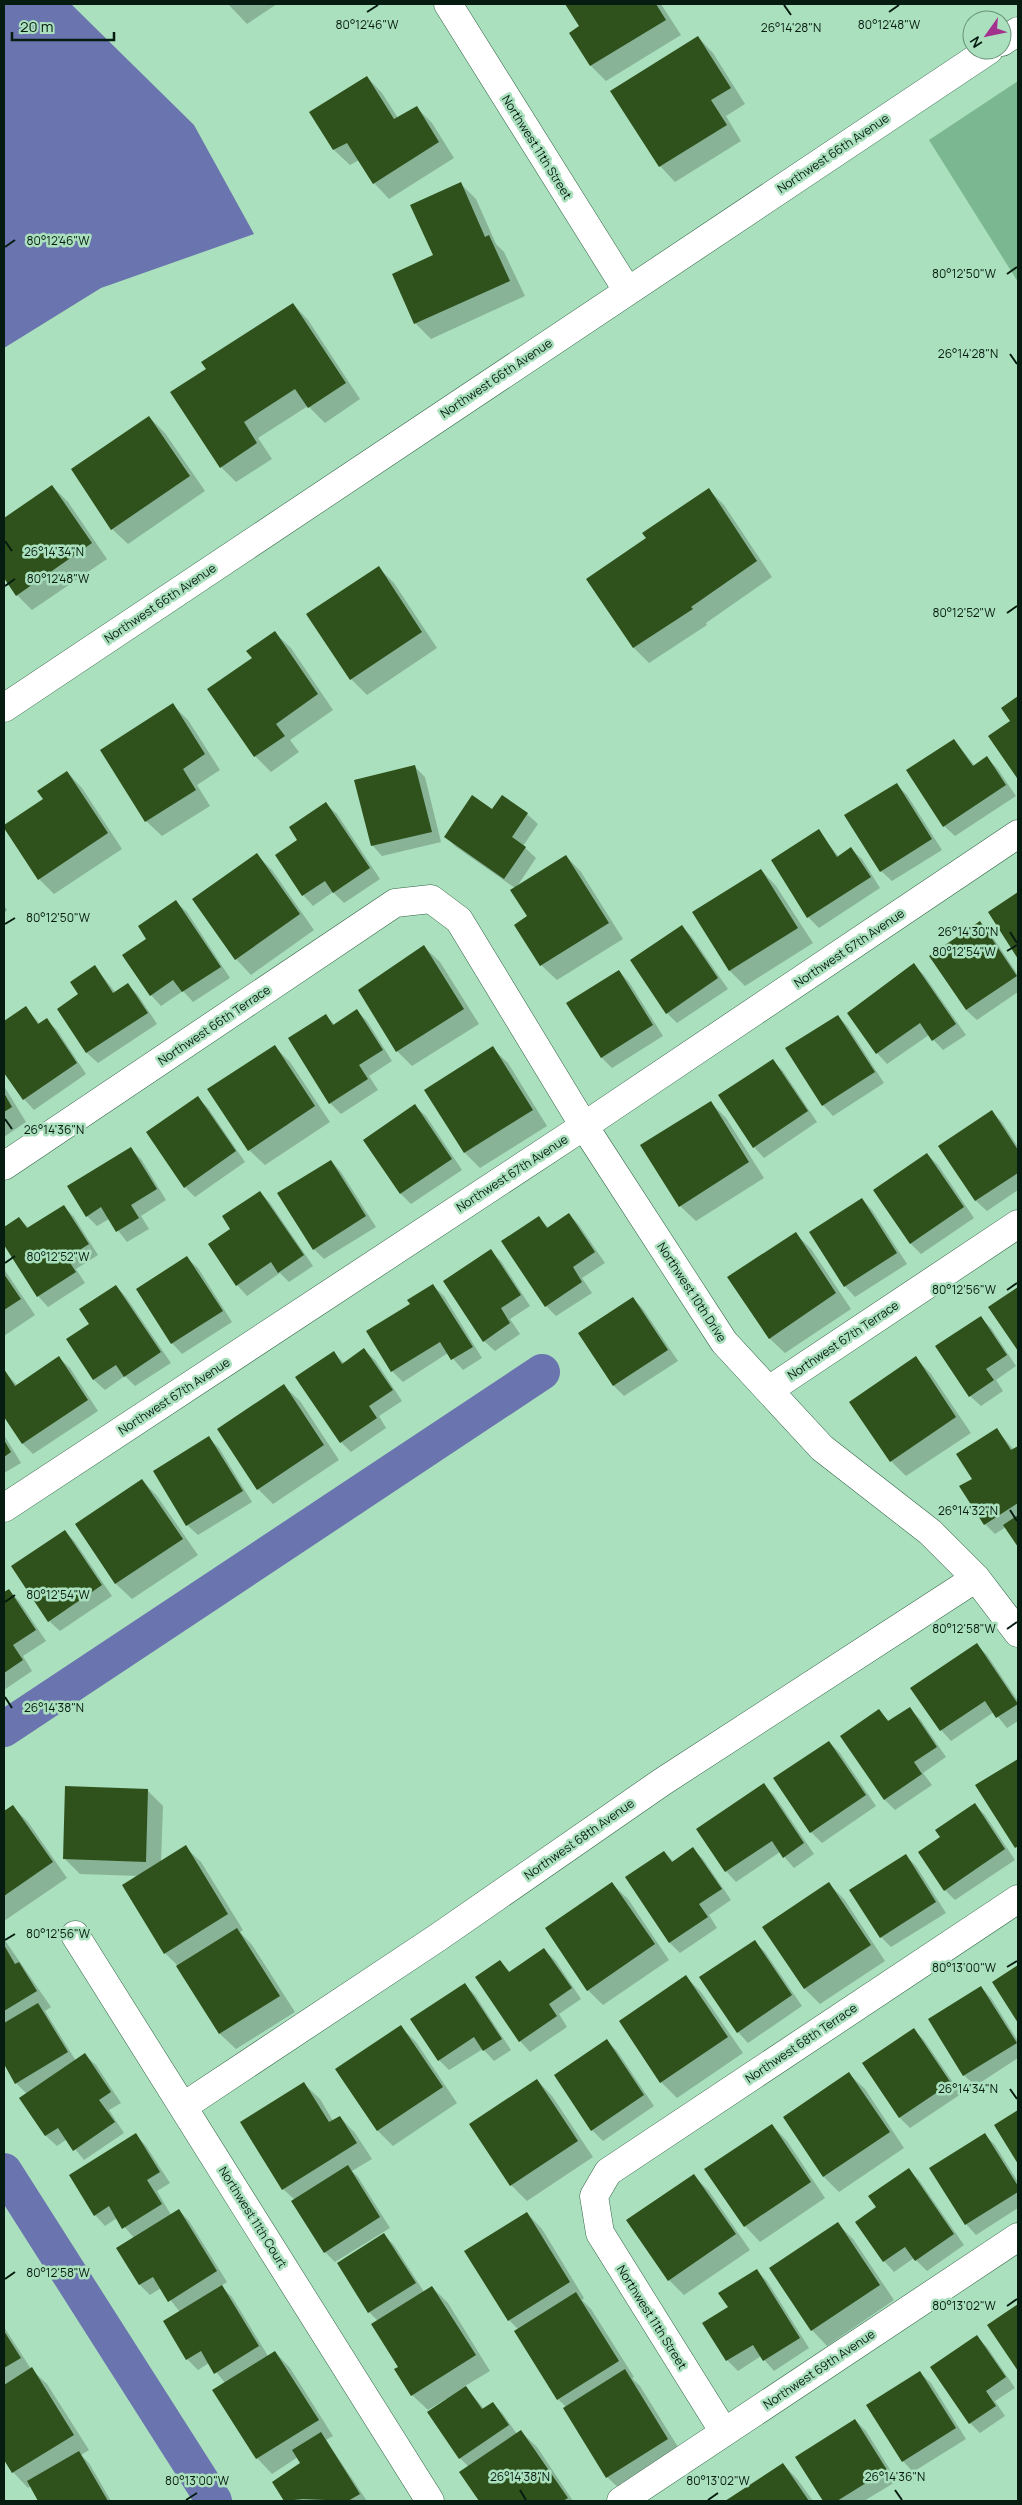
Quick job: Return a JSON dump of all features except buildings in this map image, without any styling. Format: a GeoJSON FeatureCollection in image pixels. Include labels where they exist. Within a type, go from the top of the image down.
{"type":"FeatureCollection","features":[{"type":"Feature","properties":{"kind":"street","name":"Northwest 11th Street"},"geometry":{"type":"LineString","coordinates":[[448,4],[627,290]]}},
{"type":"Feature","properties":{"kind":"street","name":"Northwest 66th Avenue"},"geometry":{"type":"LineString","coordinates":[[4,708],[627,290],[975,60]]}},
{"type":"Feature","properties":{"kind":"street","name":"Northwest 67th Avenue"},"geometry":{"type":"LineString","coordinates":[[4,1508],[584,1126],[1018,834]]}},
{"type":"Feature","properties":{"kind":"street","name":"Northwest 10th Drive"},"geometry":{"type":"LineString","coordinates":[[431,899],[459,920],[584,1126],[724,1342],[822,1448],[930,1532],[976,1578],[1018,1633]]}},
{"type":"Feature","properties":{"kind":"street","name":"Northwest 66th Terrace"},"geometry":{"type":"LineString","coordinates":[[4,1166],[395,903],[431,899]]}},
{"type":"Feature","properties":{"kind":"street","name":"Northwest 67th Terrace"},"geometry":{"type":"LineString","coordinates":[[769,1390],[1018,1224]]}},
{"type":"Feature","properties":{"kind":"street","name":"Northwest 68th Avenue"},"geometry":{"type":"LineString","coordinates":[[184,2106],[437,1938],[662,1782],[976,1578]]}},
{"type":"Feature","properties":{"kind":"street","name":"Northwest 68th Terrace"},"geometry":{"type":"LineString","coordinates":[[594,2196],[608,2172],[1018,1899]]}},
{"type":"Feature","properties":{"kind":"street","name":"Northwest 11th Court"},"geometry":{"type":"LineString","coordinates":[[74,1934],[184,2106],[430,2501]]}},
{"type":"Feature","properties":{"kind":"street","name":"Northwest 11th Street"},"geometry":{"type":"LineString","coordinates":[[594,2196],[600,2233],[724,2432]]}},
{"type":"Feature","properties":{"kind":"street","name":"Northwest 69th Avenue"},"geometry":{"type":"LineString","coordinates":[[621,2501],[1018,2237]]}},
{"type":"Feature","properties":{"kind":"green space"},"geometry":{"type":"Polygon","coordinates":[[[1018,81],[1018,282],[929,140],[1018,81]]]}},
{"type":"Feature","properties":{"kind":"water"},"geometry":{"type":"Polygon","coordinates":[[[4,4],[71,4],[194,125],[254,234],[101,288],[4,348],[4,4]]]}},
{"type":"Feature","properties":{"kind":"waterway"},"geometry":{"type":"LineString","coordinates":[[4,1729],[542,1372]]}},
{"type":"Feature","properties":{"kind":"waterway"},"geometry":{"type":"LineString","coordinates":[[4,2171],[214,2501]]}}]}
